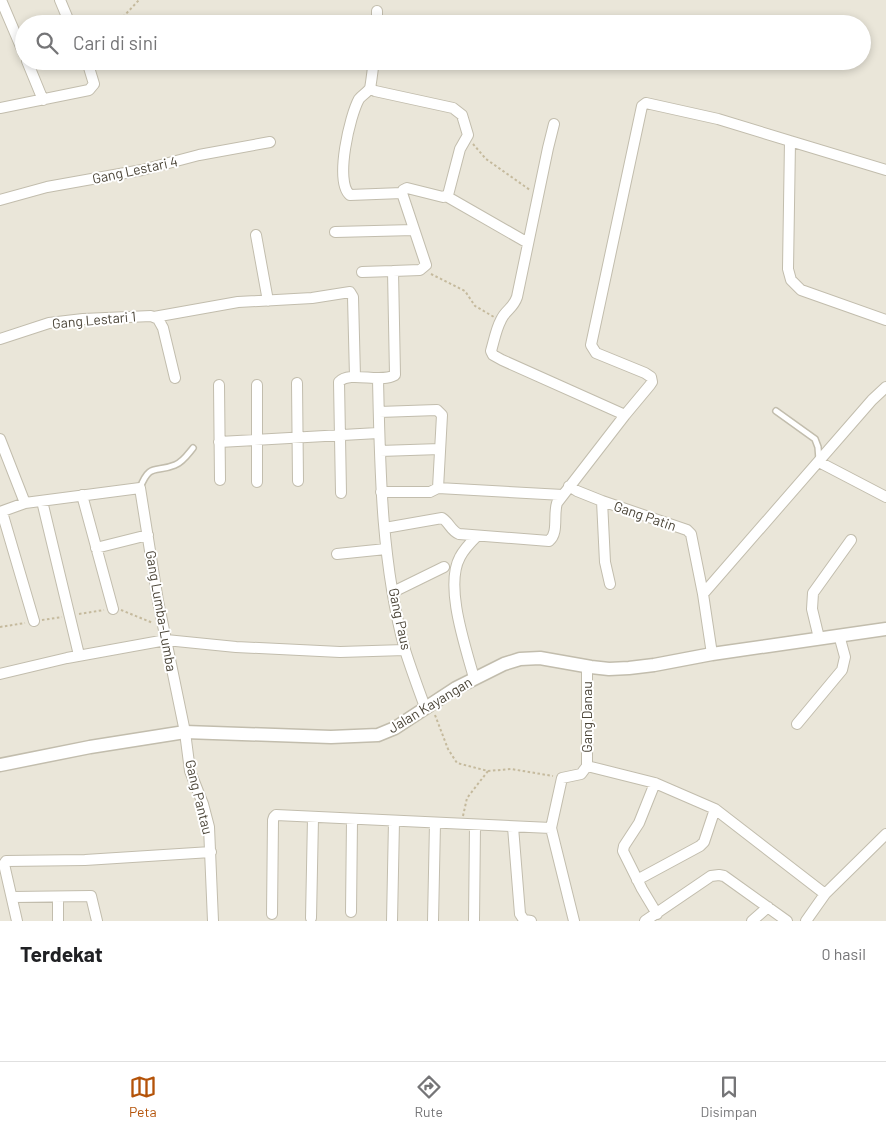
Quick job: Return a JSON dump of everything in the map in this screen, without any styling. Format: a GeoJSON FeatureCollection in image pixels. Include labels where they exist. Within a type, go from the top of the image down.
{"type":"FeatureCollection","features":[{"type":"Feature","properties":{"kind":"street"},"geometry":{"type":"LineString","coordinates":[[1,0],[15,33]]}},
{"type":"Feature","properties":{"kind":"street"},"geometry":{"type":"LineString","coordinates":[[60,0],[66,15]]}},
{"type":"Feature","properties":{"kind":"street"},"geometry":{"type":"LineString","coordinates":[[31,70],[43,100]]}},
{"type":"Feature","properties":{"kind":"street"},"geometry":{"type":"LineString","coordinates":[[0,108],[89,90],[94,84],[92,70]]}},
{"type":"Feature","properties":{"kind":"street"},"geometry":{"type":"LineString","coordinates":[[373,70],[370,88],[360,97],[348,130],[344,157],[347,192],[350,195],[402,193],[407,188],[446,196],[528,243]]}},
{"type":"Feature","properties":{"kind":"street"},"geometry":{"type":"LineString","coordinates":[[370,88],[375,91],[453,108],[462,115],[468,134],[460,148],[449,193],[446,196]]}},
{"type":"Feature","properties":{"kind":"street"},"geometry":{"type":"LineString","coordinates":[[385,528],[442,518],[454,532],[459,534],[549,541],[555,532],[555,510],[557,503],[652,382],[651,376],[645,372],[596,353],[591,345],[642,106],[648,103],[718,119],[886,170]]}},
{"type":"Feature","properties":{"kind":"street"},"geometry":{"type":"LineString","coordinates":[[554,124],[515,305],[500,320],[492,351],[494,355],[625,415]]}},
{"type":"Feature","properties":{"kind":"street"},"geometry":{"type":"LineString","coordinates":[[790,141],[788,269],[791,280],[801,290],[886,320]]}},
{"type":"Feature","properties":{"kind":"street","name":"Gang Lestari 4"},"geometry":{"type":"LineString","coordinates":[[0,200],[47,187],[142,170],[199,155],[270,142]]}},
{"type":"Feature","properties":{"kind":"street"},"geometry":{"type":"LineString","coordinates":[[362,272],[423,269],[426,266],[402,193]]}},
{"type":"Feature","properties":{"kind":"street"},"geometry":{"type":"LineString","coordinates":[[335,232],[414,230]]}},
{"type":"Feature","properties":{"kind":"street"},"geometry":{"type":"LineString","coordinates":[[256,235],[268,301]]}},
{"type":"Feature","properties":{"kind":"street"},"geometry":{"type":"LineString","coordinates":[[341,492],[339,382],[342,379],[354,377],[378,379],[392,377],[396,374],[393,271]]}},
{"type":"Feature","properties":{"kind":"street"},"geometry":{"type":"LineString","coordinates":[[154,317],[238,302],[352,293],[354,377]]}},
{"type":"Feature","properties":{"kind":"street","name":"Gang Lestari 1"},"geometry":{"type":"LineString","coordinates":[[0,339],[49,323],[83,319],[154,317],[158,319],[163,328],[175,378]]}},
{"type":"Feature","properties":{"kind":"street","name":"Gang Paus"},"geometry":{"type":"LineString","coordinates":[[378,379],[378,433],[386,549],[405,650],[428,705]]}},
{"type":"Feature","properties":{"kind":"street"},"geometry":{"type":"LineString","coordinates":[[297,383],[298,481]]}},
{"type":"Feature","properties":{"kind":"street"},"geometry":{"type":"LineString","coordinates":[[218,385],[220,480]]}},
{"type":"Feature","properties":{"kind":"street"},"geometry":{"type":"LineString","coordinates":[[257,386],[257,482]]}},
{"type":"Feature","properties":{"kind":"street"},"geometry":{"type":"LineString","coordinates":[[704,594],[872,400],[886,387]]}},
{"type":"Feature","properties":{"kind":"street"},"geometry":{"type":"LineString","coordinates":[[379,412],[439,411],[442,415],[438,488]]}},
{"type":"Feature","properties":{"kind":"street"},"geometry":{"type":"LineString","coordinates":[[219,442],[378,433]]}},
{"type":"Feature","properties":{"kind":"street"},"geometry":{"type":"LineString","coordinates":[[0,439],[26,503]]}},
{"type":"Feature","properties":{"kind":"street"},"geometry":{"type":"LineString","coordinates":[[380,451],[440,449]]}},
{"type":"Feature","properties":{"kind":"street"},"geometry":{"type":"LineString","coordinates":[[819,462],[886,497]]}},
{"type":"Feature","properties":{"kind":"street"},"geometry":{"type":"LineString","coordinates":[[34,621],[1,512],[26,503],[42,500],[140,488]]}},
{"type":"Feature","properties":{"kind":"street","name":"Gang Lumba-Lumba"},"geometry":{"type":"LineString","coordinates":[[140,488],[158,601],[185,732]]}},
{"type":"Feature","properties":{"kind":"street"},"geometry":{"type":"LineString","coordinates":[[381,492],[430,492],[438,488],[566,490]]}},
{"type":"Feature","properties":{"kind":"street","name":"Gang Patin"},"geometry":{"type":"LineString","coordinates":[[566,490],[577,491],[687,530],[693,541],[704,594],[712,654]]}},
{"type":"Feature","properties":{"kind":"street"},"geometry":{"type":"LineString","coordinates":[[82,495],[113,609]]}},
{"type":"Feature","properties":{"kind":"street"},"geometry":{"type":"LineString","coordinates":[[42,500],[79,655]]}},
{"type":"Feature","properties":{"kind":"street"},"geometry":{"type":"LineString","coordinates":[[602,501],[605,562],[610,584]]}},
{"type":"Feature","properties":{"kind":"street"},"geometry":{"type":"LineString","coordinates":[[96,548],[148,535]]}},
{"type":"Feature","properties":{"kind":"street"},"geometry":{"type":"LineString","coordinates":[[474,678],[456,603],[455,574],[460,557],[477,536]]}},
{"type":"Feature","properties":{"kind":"street"},"geometry":{"type":"LineString","coordinates":[[818,638],[812,609],[813,594],[851,540]]}},
{"type":"Feature","properties":{"kind":"street"},"geometry":{"type":"LineString","coordinates":[[337,554],[386,549]]}},
{"type":"Feature","properties":{"kind":"street"},"geometry":{"type":"LineString","coordinates":[[393,592],[444,567]]}},
{"type":"Feature","properties":{"kind":"street","name":"Jalan Kayangan"},"geometry":{"type":"LineString","coordinates":[[0,765],[100,745],[185,732],[365,736],[388,732],[409,720],[428,705],[474,678],[504,664],[527,658],[552,659],[587,667],[609,669],[654,665],[712,654],[886,629]]}},
{"type":"Feature","properties":{"kind":"street"},"geometry":{"type":"LineString","coordinates":[[797,724],[842,670],[845,656],[839,635]]}},
{"type":"Feature","properties":{"kind":"street"},"geometry":{"type":"LineString","coordinates":[[0,674],[79,655],[166,640],[236,647],[330,652],[405,650]]}},
{"type":"Feature","properties":{"kind":"street","name":"Gang Danau"},"geometry":{"type":"LineString","coordinates":[[587,667],[587,766]]}},
{"type":"Feature","properties":{"kind":"street","name":"Gang Pantau"},"geometry":{"type":"LineString","coordinates":[[185,732],[190,771],[207,816],[211,852],[213,921]]}},
{"type":"Feature","properties":{"kind":"street"},"geometry":{"type":"LineString","coordinates":[[574,921],[552,828],[562,778],[581,774],[587,766],[655,783],[715,809],[825,894]]}},
{"type":"Feature","properties":{"kind":"street"},"geometry":{"type":"LineString","coordinates":[[655,783],[640,823],[623,848],[624,854],[648,902],[657,914]]}},
{"type":"Feature","properties":{"kind":"street"},"geometry":{"type":"LineString","coordinates":[[637,880],[704,842],[715,809]]}},
{"type":"Feature","properties":{"kind":"street"},"geometry":{"type":"LineString","coordinates":[[272,914],[274,817],[277,815],[552,828]]}},
{"type":"Feature","properties":{"kind":"street"},"geometry":{"type":"LineString","coordinates":[[311,918],[313,818]]}},
{"type":"Feature","properties":{"kind":"street"},"geometry":{"type":"LineString","coordinates":[[352,820],[352,912]]}},
{"type":"Feature","properties":{"kind":"street"},"geometry":{"type":"LineString","coordinates":[[392,921],[394,821]]}},
{"type":"Feature","properties":{"kind":"street"},"geometry":{"type":"LineString","coordinates":[[433,921],[435,823]]}},
{"type":"Feature","properties":{"kind":"street"},"geometry":{"type":"LineString","coordinates":[[474,921],[475,825]]}},
{"type":"Feature","properties":{"kind":"street"},"geometry":{"type":"LineString","coordinates":[[513,827],[520,914],[524,920],[531,921]]}},
{"type":"Feature","properties":{"kind":"street"},"geometry":{"type":"LineString","coordinates":[[806,921],[825,894],[886,834]]}},
{"type":"Feature","properties":{"kind":"street"},"geometry":{"type":"LineString","coordinates":[[17,921],[4,864],[6,861],[85,860],[211,852]]}},
{"type":"Feature","properties":{"kind":"street"},"geometry":{"type":"LineString","coordinates":[[645,921],[712,876],[720,875],[787,921]]}},
{"type":"Feature","properties":{"kind":"street"},"geometry":{"type":"LineString","coordinates":[[12,897],[92,896],[97,921]]}},
{"type":"Feature","properties":{"kind":"street"},"geometry":{"type":"LineString","coordinates":[[58,897],[58,921]]}},
{"type":"Feature","properties":{"kind":"street"},"geometry":{"type":"LineString","coordinates":[[752,921],[768,907]]}},
{"type":"Feature","properties":{"kind":"lane"},"geometry":{"type":"LineString","coordinates":[[776,411],[815,439],[818,447],[819,462]]}},
{"type":"Feature","properties":{"kind":"lane"},"geometry":{"type":"LineString","coordinates":[[140,488],[147,473],[156,469],[174,466],[183,460],[194,448]]}},
{"type":"Feature","properties":{"kind":"path"},"geometry":{"type":"LineString","coordinates":[[125,15],[139,0]]}},
{"type":"Feature","properties":{"kind":"path"},"geometry":{"type":"LineString","coordinates":[[468,134],[486,159],[538,196]]}},
{"type":"Feature","properties":{"kind":"path"},"geometry":{"type":"LineString","coordinates":[[423,269],[465,291],[475,306],[500,320]]}},
{"type":"Feature","properties":{"kind":"path"},"geometry":{"type":"LineString","coordinates":[[0,627],[70,616]]}},
{"type":"Feature","properties":{"kind":"path"},"geometry":{"type":"LineString","coordinates":[[428,705],[448,749],[457,762],[488,771],[511,769],[562,778]]}},
{"type":"Feature","properties":{"kind":"path"},"geometry":{"type":"LineString","coordinates":[[464,824],[467,798],[488,771]]}},
{"type":"Feature","properties":{"kind":"shaded area"},"geometry":{"type":"Polygon","coordinates":[[[0,0],[886,0],[886,921],[0,921],[0,0]]]}}]}
